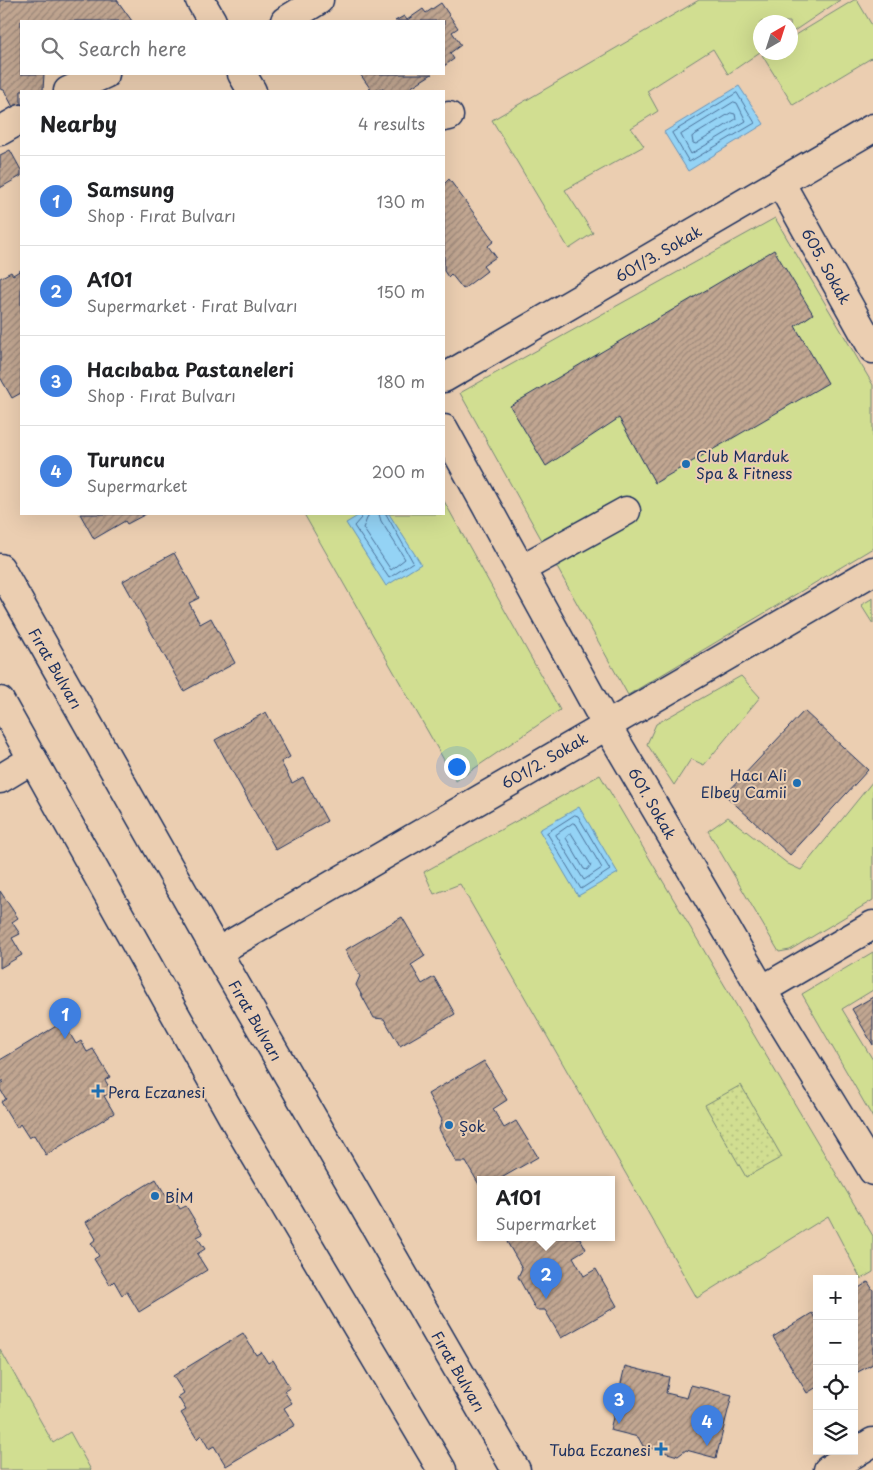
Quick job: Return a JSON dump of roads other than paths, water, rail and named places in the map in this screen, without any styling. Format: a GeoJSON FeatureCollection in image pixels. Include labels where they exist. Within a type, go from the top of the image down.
{"type":"FeatureCollection","features":[{"type":"Feature","properties":{"kind":"street"},"geometry":{"type":"LineString","coordinates":[[200,0],[211,20]]}},
{"type":"Feature","properties":{"kind":"street"},"geometry":{"type":"LineString","coordinates":[[287,20],[319,0]]}},
{"type":"Feature","properties":{"kind":"street"},"geometry":{"type":"LineString","coordinates":[[70,90],[103,75]]}},
{"type":"Feature","properties":{"kind":"street"},"geometry":{"type":"LineString","coordinates":[[243,75],[251,90]]}},
{"type":"Feature","properties":{"kind":"street"},"geometry":{"type":"LineString","coordinates":[[0,131],[20,120]]}},
{"type":"Feature","properties":{"kind":"street","name":"601/3. Sokak"},"geometry":{"type":"LineString","coordinates":[[445,377],[873,128]]}},
{"type":"Feature","properties":{"kind":"street","name":"605. Sokak"},"geometry":{"type":"LineString","coordinates":[[780,182],[873,349]]}},
{"type":"Feature","properties":{"kind":"street","name":"601. Sokak"},"geometry":{"type":"LineString","coordinates":[[445,431],[606,724],[762,990],[873,1171]]}},
{"type":"Feature","properties":{"kind":"street"},"geometry":{"type":"LineString","coordinates":[[521,569],[626,511]]}},
{"type":"Feature","properties":{"kind":"street","name":"Fırat Bulvarı"},"geometry":{"type":"LineString","coordinates":[[0,568],[217,952],[516,1470]]}},
{"type":"Feature","properties":{"kind":"street","name":"601/2. Sokak"},"geometry":{"type":"LineString","coordinates":[[217,952],[606,724],[873,571]]}},
{"type":"Feature","properties":{"kind":"street"},"geometry":{"type":"LineString","coordinates":[[0,701],[236,1123],[442,1470]]}},
{"type":"Feature","properties":{"kind":"street"},"geometry":{"type":"LineString","coordinates":[[0,779],[33,759]]}},
{"type":"Feature","properties":{"kind":"street"},"geometry":{"type":"LineString","coordinates":[[762,990],[873,925]]}},
{"type":"Feature","properties":{"kind":"street"},"geometry":{"type":"LineString","coordinates":[[828,1470],[873,1442]]}},
{"type":"Feature","properties":{"kind":"water"},"geometry":{"type":"Polygon","coordinates":[[[739,86],[764,124],[688,171],[664,132],[739,86]]]}},
{"type":"Feature","properties":{"kind":"water"},"geometry":{"type":"Polygon","coordinates":[[[359,515],[390,515],[421,564],[386,586],[346,523],[359,515]]]}},
{"type":"Feature","properties":{"kind":"water"},"geometry":{"type":"Polygon","coordinates":[[[579,807],[618,873],[578,896],[539,830],[579,807]]]}},
{"type":"Feature","properties":{"kind":"place","name":"Club Marduk Spa & Fitness"},"geometry":{"type":"Point","coordinates":[686,464]}},
{"type":"Feature","properties":{"kind":"place","name":"Hacı Ali Elbey Camii"},"geometry":{"type":"Point","coordinates":[797,783]}},
{"type":"Feature","properties":{"kind":"place","name":"Samsung"},"geometry":{"type":"Point","coordinates":[65,1039]}},
{"type":"Feature","properties":{"kind":"place","name":"Pera Eczanesi"},"geometry":{"type":"Point","coordinates":[98,1091]}},
{"type":"Feature","properties":{"kind":"place","name":"Şok"},"geometry":{"type":"Point","coordinates":[449,1125]}},
{"type":"Feature","properties":{"kind":"place","name":"BİM"},"geometry":{"type":"Point","coordinates":[155,1196]}},
{"type":"Feature","properties":{"kind":"place","name":"A101"},"geometry":{"type":"Point","coordinates":[546,1299]}},
{"type":"Feature","properties":{"kind":"place","name":"Hacıbaba Pastaneleri"},"geometry":{"type":"Point","coordinates":[619,1424]}},
{"type":"Feature","properties":{"kind":"place","name":"Turuncu"},"geometry":{"type":"Point","coordinates":[707,1446]}},
{"type":"Feature","properties":{"kind":"place","name":"Tuba Eczanesi"},"geometry":{"type":"Point","coordinates":[661,1449]}}]}
